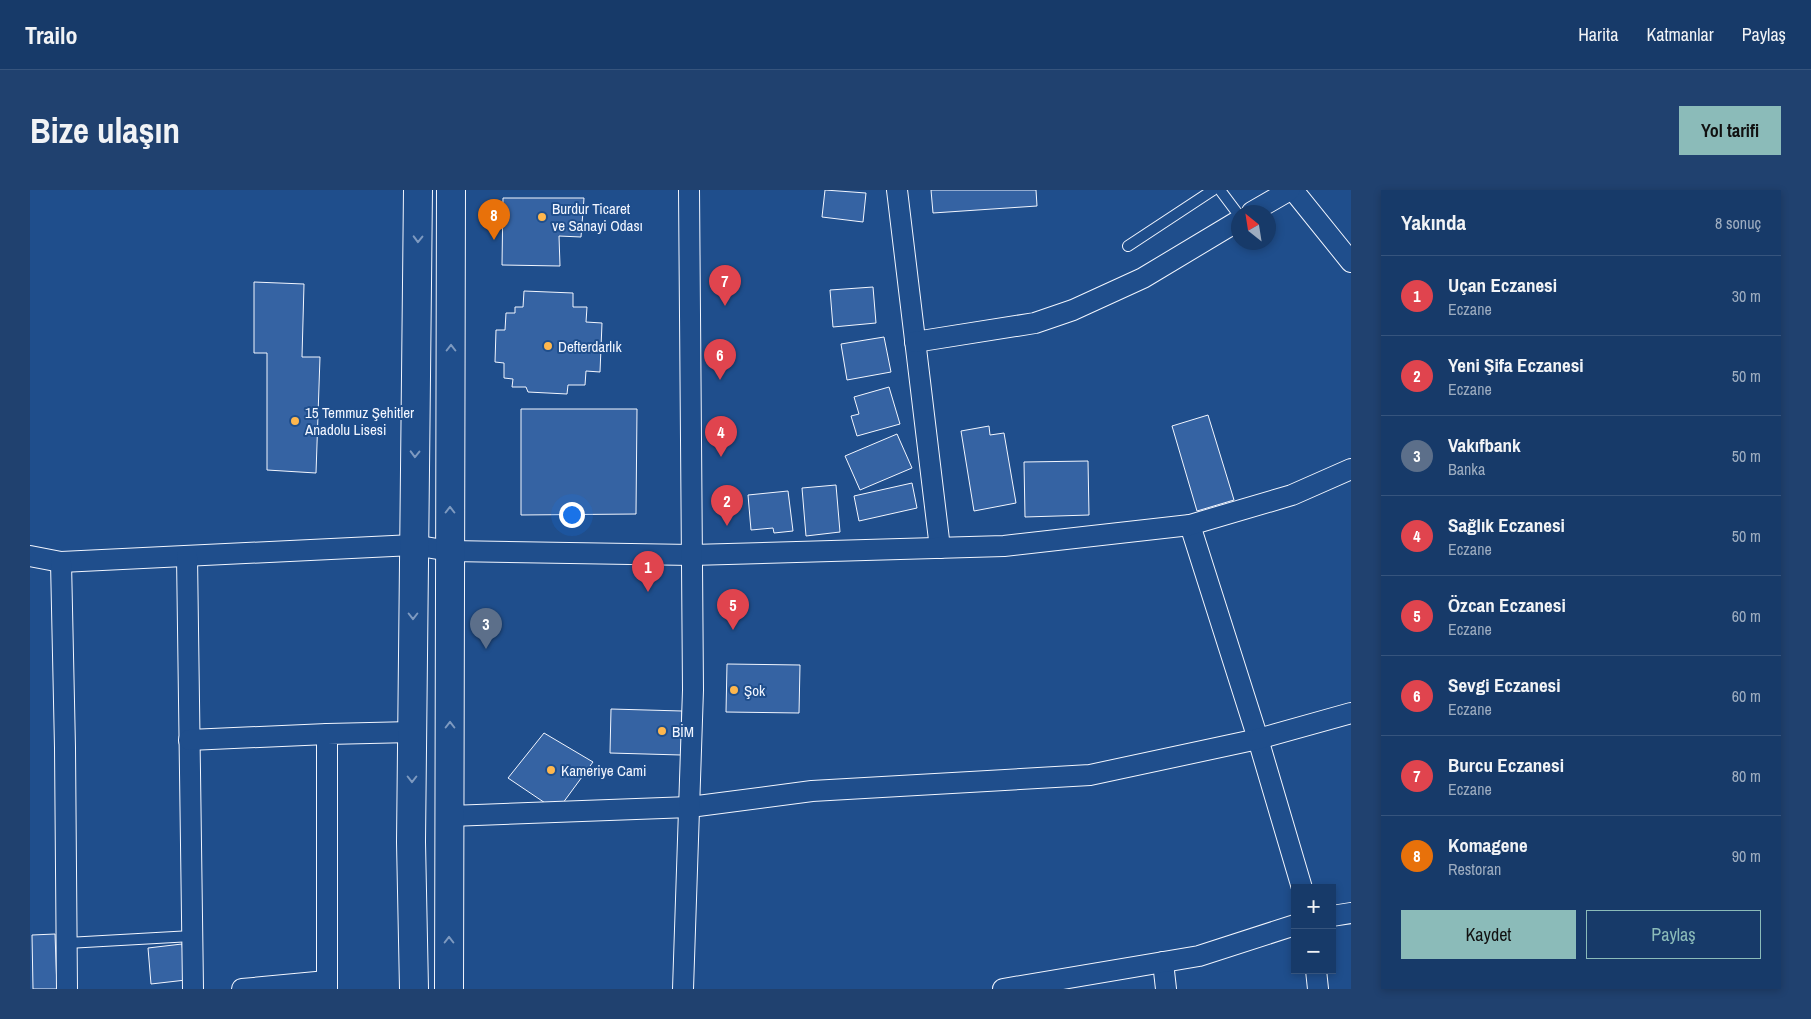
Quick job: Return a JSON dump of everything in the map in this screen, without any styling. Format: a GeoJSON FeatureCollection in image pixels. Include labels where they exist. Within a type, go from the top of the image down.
{"type":"FeatureCollection","features":[{"type":"Feature","properties":{"kind":"main road"},"geometry":{"type":"LineString","coordinates":[[414,989],[411,842],[418,190]]}},
{"type":"Feature","properties":{"kind":"main road"},"geometry":{"type":"LineString","coordinates":[[449,989],[451,190]]}},
{"type":"Feature","properties":{"kind":"street"},"geometry":{"type":"LineString","coordinates":[[683,989],[693,690],[689,190]]}},
{"type":"Feature","properties":{"kind":"street"},"geometry":{"type":"LineString","coordinates":[[897,190],[940,548]]}},
{"type":"Feature","properties":{"kind":"street"},"geometry":{"type":"LineString","coordinates":[[1264,205],[1291,190],[1351,262]]}},
{"type":"Feature","properties":{"kind":"street"},"geometry":{"type":"LineString","coordinates":[[915,342],[1035,323],[1073,310],[1143,278],[1231,225]]}},
{"type":"Feature","properties":{"kind":"street"},"geometry":{"type":"LineString","coordinates":[[30,556],[61,562],[414,545],[450,551],[692,555],[1004,546],[1190,524],[1292,495],[1351,469]]}},
{"type":"Feature","properties":{"kind":"street"},"geometry":{"type":"LineString","coordinates":[[1190,524],[1258,739],[1301,884]]}},
{"type":"Feature","properties":{"kind":"street"},"geometry":{"type":"LineString","coordinates":[[187,556],[193,989]]}},
{"type":"Feature","properties":{"kind":"street"},"geometry":{"type":"LineString","coordinates":[[61,562],[66,748],[68,989]]}},
{"type":"Feature","properties":{"kind":"street"},"geometry":{"type":"LineString","coordinates":[[450,816],[690,807],[812,791],[1090,776],[1258,739],[1351,713]]}},
{"type":"Feature","properties":{"kind":"street"},"geometry":{"type":"LineString","coordinates":[[189,740],[412,732]]}},
{"type":"Feature","properties":{"kind":"street"},"geometry":{"type":"LineString","coordinates":[[242,989],[327,985],[327,734]]}},
{"type":"Feature","properties":{"kind":"street"},"geometry":{"type":"LineString","coordinates":[[1336,915],[1351,913]]}},
{"type":"Feature","properties":{"kind":"street"},"geometry":{"type":"LineString","coordinates":[[1003,989],[1199,956],[1291,926]]}},
{"type":"Feature","properties":{"kind":"street"},"geometry":{"type":"LineString","coordinates":[[1163,962],[1166,989]]}},
{"type":"Feature","properties":{"kind":"street"},"geometry":{"type":"LineString","coordinates":[[1316,974],[1318,989]]}},
{"type":"Feature","properties":{"kind":"lane"},"geometry":{"type":"LineString","coordinates":[[1128,246],[1213,190]]}},
{"type":"Feature","properties":{"kind":"lane"},"geometry":{"type":"LineString","coordinates":[[1220,190],[1231,205]]}},
{"type":"Feature","properties":{"kind":"lane"},"geometry":{"type":"LineString","coordinates":[[67,943],[192,936]]}},
{"type":"Feature","properties":{"kind":"building"},"geometry":{"type":"Polygon","coordinates":[[[825,190],[866,193],[863,222],[822,217],[825,190]]]}},
{"type":"Feature","properties":{"kind":"building"},"geometry":{"type":"Polygon","coordinates":[[[931,190],[1036,190],[1037,206],[933,213],[931,190]]]}},
{"type":"Feature","properties":{"kind":"building","name":"Burdur Ticaret ve Sanayi Odası"},"geometry":{"type":"Polygon","coordinates":[[[503,198],[584,198],[581,237],[559,236],[560,266],[502,265],[503,198]]]}},
{"type":"Feature","properties":{"kind":"building"},"geometry":{"type":"Polygon","coordinates":[[[254,282],[304,284],[302,357],[320,357],[316,473],[267,470],[267,353],[254,353],[254,282]]]}},
{"type":"Feature","properties":{"kind":"building"},"geometry":{"type":"Polygon","coordinates":[[[873,287],[876,323],[833,327],[830,290],[873,287]]]}},
{"type":"Feature","properties":{"kind":"building","name":"Defterdarlık"},"geometry":{"type":"Polygon","coordinates":[[[524,291],[573,293],[573,307],[587,307],[586,322],[602,323],[600,372],[586,371],[585,385],[568,385],[567,394],[528,392],[526,387],[512,387],[513,379],[504,378],[504,363],[495,362],[496,330],[505,330],[506,313],[515,313],[515,307],[523,307],[524,291]]]}},
{"type":"Feature","properties":{"kind":"building"},"geometry":{"type":"Polygon","coordinates":[[[884,337],[891,372],[847,380],[841,344],[884,337]]]}},
{"type":"Feature","properties":{"kind":"building"},"geometry":{"type":"Polygon","coordinates":[[[889,387],[900,424],[857,436],[851,416],[859,414],[854,397],[889,387]]]}},
{"type":"Feature","properties":{"kind":"building"},"geometry":{"type":"Polygon","coordinates":[[[521,409],[637,409],[636,514],[521,515],[521,409]]]}},
{"type":"Feature","properties":{"kind":"building"},"geometry":{"type":"Polygon","coordinates":[[[1208,415],[1234,500],[1197,511],[1172,426],[1208,415]]]}},
{"type":"Feature","properties":{"kind":"building"},"geometry":{"type":"Polygon","coordinates":[[[989,426],[990,435],[1004,433],[1016,503],[974,511],[961,431],[989,426]]]}},
{"type":"Feature","properties":{"kind":"building"},"geometry":{"type":"Polygon","coordinates":[[[897,434],[912,468],[860,490],[845,456],[897,434]]]}},
{"type":"Feature","properties":{"kind":"building"},"geometry":{"type":"Polygon","coordinates":[[[1088,461],[1089,515],[1025,517],[1024,462],[1088,461]]]}},
{"type":"Feature","properties":{"kind":"building"},"geometry":{"type":"Polygon","coordinates":[[[912,483],[917,508],[859,521],[854,496],[912,483]]]}},
{"type":"Feature","properties":{"kind":"building"},"geometry":{"type":"Polygon","coordinates":[[[836,485],[840,532],[806,536],[802,488],[836,485]]]}},
{"type":"Feature","properties":{"kind":"building"},"geometry":{"type":"Polygon","coordinates":[[[788,491],[793,531],[774,533],[773,528],[751,530],[748,495],[788,491]]]}},
{"type":"Feature","properties":{"kind":"building"},"geometry":{"type":"Polygon","coordinates":[[[727,664],[800,665],[799,713],[726,712],[727,664]]]}},
{"type":"Feature","properties":{"kind":"building"},"geometry":{"type":"Polygon","coordinates":[[[611,709],[682,711],[681,755],[610,753],[611,709]]]}},
{"type":"Feature","properties":{"kind":"building","name":"Kameriye Cami"},"geometry":{"type":"Polygon","coordinates":[[[544,733],[593,762],[557,811],[508,778],[544,733]]]}},
{"type":"Feature","properties":{"kind":"building"},"geometry":{"type":"Polygon","coordinates":[[[55,934],[57,989],[33,989],[32,935],[55,934]]]}},
{"type":"Feature","properties":{"kind":"building"},"geometry":{"type":"Polygon","coordinates":[[[182,944],[186,980],[151,984],[148,948],[182,944]]]}},
{"type":"Feature","properties":{"kind":"place","name":"Burdur Ticaret ve Sanayi Odası"},"geometry":{"type":"Point","coordinates":[542,217]}},
{"type":"Feature","properties":{"kind":"place","name":"Komagene"},"geometry":{"type":"Point","coordinates":[494,240]}},
{"type":"Feature","properties":{"kind":"place","name":"Burcu Eczanesi"},"geometry":{"type":"Point","coordinates":[725,306]}},
{"type":"Feature","properties":{"kind":"place","name":"Defterdarlık"},"geometry":{"type":"Point","coordinates":[548,346]}},
{"type":"Feature","properties":{"kind":"place","name":"Sevgi Eczanesi"},"geometry":{"type":"Point","coordinates":[720,380]}},
{"type":"Feature","properties":{"kind":"place","name":"15 Temmuz Şehitler Anadolu Lisesi"},"geometry":{"type":"Point","coordinates":[295,421]}},
{"type":"Feature","properties":{"kind":"place","name":"Sağlık Eczanesi"},"geometry":{"type":"Point","coordinates":[721,457]}},
{"type":"Feature","properties":{"kind":"place","name":"Yeni Şifa Eczanesi"},"geometry":{"type":"Point","coordinates":[727,526]}},
{"type":"Feature","properties":{"kind":"place","name":"Uçan Eczanesi"},"geometry":{"type":"Point","coordinates":[648,592]}},
{"type":"Feature","properties":{"kind":"place","name":"Özcan Eczanesi"},"geometry":{"type":"Point","coordinates":[733,630]}},
{"type":"Feature","properties":{"kind":"place","name":"Vakıfbank"},"geometry":{"type":"Point","coordinates":[486,649]}},
{"type":"Feature","properties":{"kind":"place","name":"Şok"},"geometry":{"type":"Point","coordinates":[734,690]}},
{"type":"Feature","properties":{"kind":"place","name":"BİM"},"geometry":{"type":"Point","coordinates":[662,731]}},
{"type":"Feature","properties":{"kind":"place","name":"Kameriye Cami"},"geometry":{"type":"Point","coordinates":[551,770]}}]}
